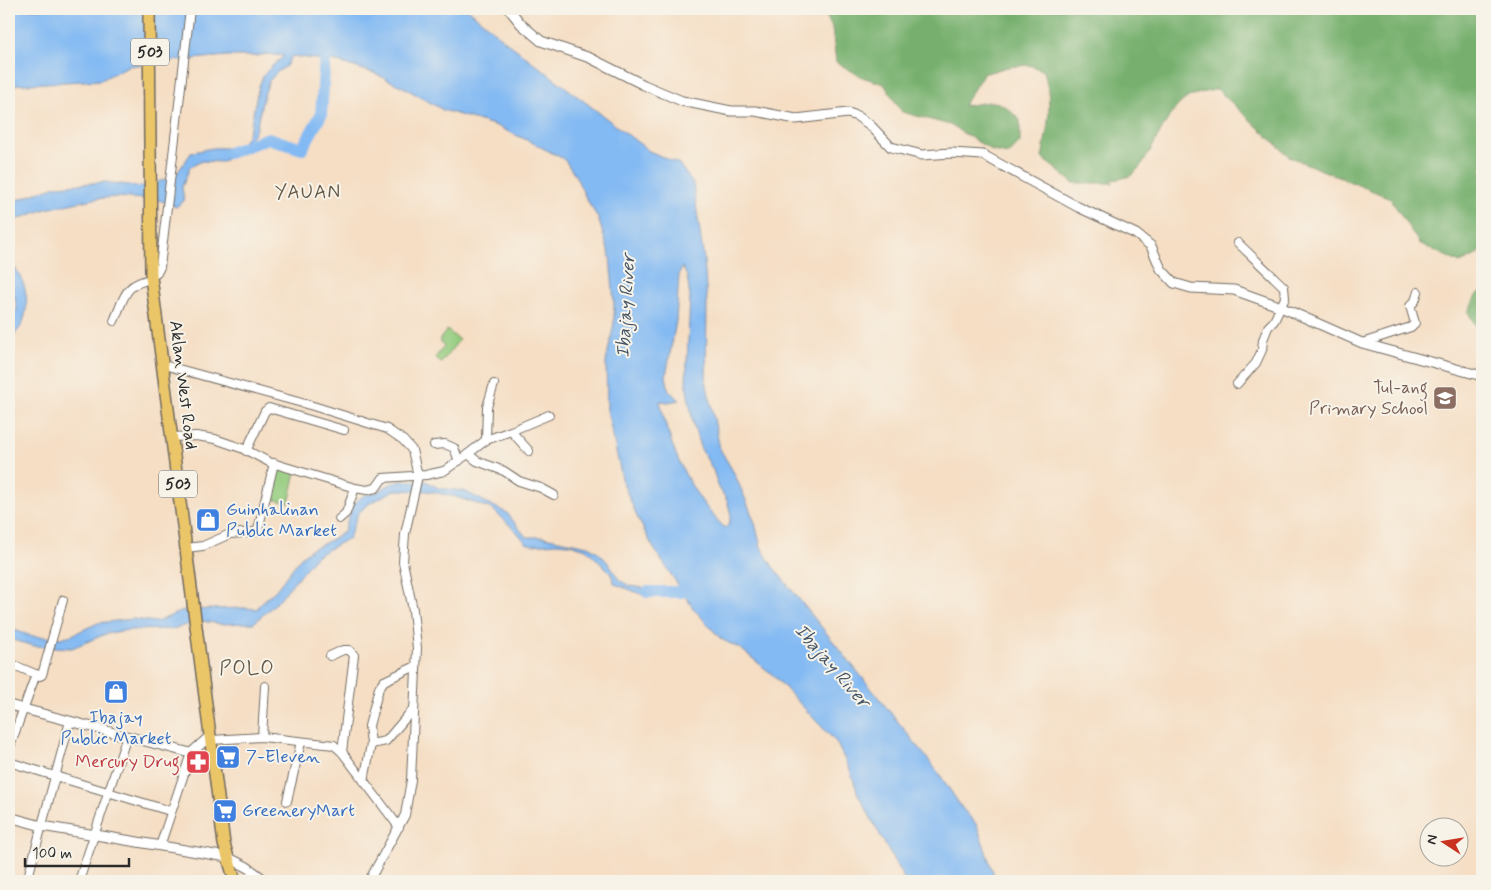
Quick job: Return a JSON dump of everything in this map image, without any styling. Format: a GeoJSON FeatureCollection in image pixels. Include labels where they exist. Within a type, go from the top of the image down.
{"type":"FeatureCollection","features":[{"type":"Feature","properties":{"kind":"main road","name":"Aklan West Road"},"geometry":{"type":"LineString","coordinates":[[149,9],[151,278],[164,365],[210,738],[227,857],[235,881]]}},
{"type":"Feature","properties":{"kind":"street"},"geometry":{"type":"LineString","coordinates":[[114,321],[126,292],[131,286],[134,283],[151,278],[158,273],[160,267],[190,9]]}},
{"type":"Feature","properties":{"kind":"street"},"geometry":{"type":"LineString","coordinates":[[509,9],[520,24],[541,41],[590,58],[682,101],[731,111],[755,111],[796,119],[848,113],[857,116],[870,125],[891,146],[922,155],[952,153],[983,155],[1078,207],[1136,234],[1151,246],[1161,269],[1174,283],[1191,288],[1234,290],[1281,307],[1362,343],[1482,376]]}},
{"type":"Feature","properties":{"kind":"street"},"geometry":{"type":"LineString","coordinates":[[1237,384],[1256,363],[1262,350],[1263,340],[1268,327],[1285,298],[1284,287],[1238,243]]}},
{"type":"Feature","properties":{"kind":"street"},"geometry":{"type":"LineString","coordinates":[[1362,343],[1415,324],[1415,318],[1410,306],[1415,301],[1418,292]]}},
{"type":"Feature","properties":{"kind":"street"},"geometry":{"type":"LineString","coordinates":[[164,365],[313,406],[387,429],[403,440],[412,450],[418,476],[405,534],[403,562],[413,610],[417,648],[411,780],[405,815],[369,881]]}},
{"type":"Feature","properties":{"kind":"street"},"geometry":{"type":"LineString","coordinates":[[486,440],[487,407],[494,384]]}},
{"type":"Feature","properties":{"kind":"street"},"geometry":{"type":"LineString","coordinates":[[246,451],[265,411],[269,408],[344,430]]}},
{"type":"Feature","properties":{"kind":"street"},"geometry":{"type":"LineString","coordinates":[[172,437],[196,436],[216,439],[274,463],[355,488],[373,489],[383,478],[418,476],[444,471],[486,440],[549,415]]}},
{"type":"Feature","properties":{"kind":"street"},"geometry":{"type":"LineString","coordinates":[[511,431],[529,451]]}},
{"type":"Feature","properties":{"kind":"street"},"geometry":{"type":"LineString","coordinates":[[434,445],[445,444],[454,448],[459,461]]}},
{"type":"Feature","properties":{"kind":"street"},"geometry":{"type":"LineString","coordinates":[[468,454],[477,461],[504,471],[519,481],[541,488],[554,495]]}},
{"type":"Feature","properties":{"kind":"street"},"geometry":{"type":"LineString","coordinates":[[186,548],[203,546],[230,534],[255,532],[258,530],[274,463]]}},
{"type":"Feature","properties":{"kind":"street"},"geometry":{"type":"LineString","coordinates":[[339,519],[346,513],[355,488]]}},
{"type":"Feature","properties":{"kind":"street"},"geometry":{"type":"LineString","coordinates":[[9,663],[42,675],[63,600]]}},
{"type":"Feature","properties":{"kind":"street"},"geometry":{"type":"LineString","coordinates":[[330,656],[342,650],[349,650],[354,655],[342,752]]}},
{"type":"Feature","properties":{"kind":"street"},"geometry":{"type":"LineString","coordinates":[[364,781],[372,744],[369,726],[379,688],[384,681],[416,666]]}},
{"type":"Feature","properties":{"kind":"street"},"geometry":{"type":"LineString","coordinates":[[9,749],[36,674]]}},
{"type":"Feature","properties":{"kind":"street"},"geometry":{"type":"LineString","coordinates":[[262,737],[264,686]]}},
{"type":"Feature","properties":{"kind":"street"},"geometry":{"type":"LineString","coordinates":[[9,705],[213,758]]}},
{"type":"Feature","properties":{"kind":"street"},"geometry":{"type":"LineString","coordinates":[[372,744],[386,741],[414,708]]}},
{"type":"Feature","properties":{"kind":"street"},"geometry":{"type":"LineString","coordinates":[[27,881],[70,721]]}},
{"type":"Feature","properties":{"kind":"street"},"geometry":{"type":"LineString","coordinates":[[79,881],[127,736]]}},
{"type":"Feature","properties":{"kind":"street"},"geometry":{"type":"LineString","coordinates":[[160,846],[170,811],[191,753],[210,738],[262,737],[334,745],[342,752],[399,827]]}},
{"type":"Feature","properties":{"kind":"street"},"geometry":{"type":"LineString","coordinates":[[287,801],[302,742]]}},
{"type":"Feature","properties":{"kind":"street"},"geometry":{"type":"LineString","coordinates":[[9,762],[170,811]]}},
{"type":"Feature","properties":{"kind":"street"},"geometry":{"type":"LineString","coordinates":[[9,817],[42,826],[227,857],[247,867],[266,881]]}},
{"type":"Feature","properties":{"kind":"green space"},"geometry":{"type":"Polygon","coordinates":[[[823,9],[1482,9],[1482,250],[1475,256],[1460,263],[1419,243],[1390,198],[1290,157],[1217,89],[1190,96],[1179,105],[1171,114],[1147,156],[1133,174],[1111,180],[1113,183],[1073,183],[1042,158],[1048,125],[1049,104],[1044,71],[1029,65],[1007,67],[983,74],[963,106],[994,102],[1005,107],[1020,120],[1020,143],[1008,154],[993,151],[950,125],[902,112],[884,84],[862,77],[836,62],[832,28],[823,9]]]}},
{"type":"Feature","properties":{"kind":"green space"},"geometry":{"type":"Polygon","coordinates":[[[1482,291],[1482,330],[1476,326],[1468,312],[1477,294],[1482,291]]]}},
{"type":"Feature","properties":{"kind":"green space"},"geometry":{"type":"Polygon","coordinates":[[[447,330],[459,340],[441,363],[435,358],[444,346],[439,340],[447,330]]]}},
{"type":"Feature","properties":{"kind":"green space"},"geometry":{"type":"Polygon","coordinates":[[[275,466],[296,472],[289,503],[267,498],[275,466]]]}},
{"type":"Feature","properties":{"kind":"water","name":"Ibajay River"},"geometry":{"type":"Polygon","coordinates":[[[9,9],[468,9],[504,40],[649,151],[679,164],[693,184],[704,260],[707,301],[706,381],[720,449],[734,473],[745,498],[755,523],[761,547],[773,567],[920,749],[962,808],[977,825],[996,881],[905,881],[858,794],[850,770],[836,742],[773,675],[741,649],[721,639],[693,608],[653,547],[638,519],[623,483],[607,410],[606,362],[614,323],[610,256],[598,218],[575,175],[564,159],[494,125],[443,110],[374,73],[338,62],[292,56],[286,66],[269,81],[256,129],[243,150],[221,162],[202,161],[190,167],[182,187],[184,201],[176,207],[159,200],[116,197],[93,199],[46,209],[9,222],[9,203],[56,186],[105,182],[143,187],[175,176],[191,153],[210,148],[237,147],[245,140],[248,133],[258,88],[265,73],[284,56],[267,54],[170,61],[128,66],[101,80],[9,85],[9,9]],[[682,267],[679,275],[676,321],[666,376],[669,391],[680,400],[660,401],[675,453],[691,485],[712,514],[725,528],[729,524],[731,515],[727,500],[719,488],[713,470],[700,447],[693,423],[686,384],[690,297],[687,276],[682,267]]]}},
{"type":"Feature","properties":{"kind":"water"},"geometry":{"type":"Polygon","coordinates":[[[9,263],[24,284],[27,302],[24,320],[20,328],[9,340],[9,323],[17,309],[11,280],[9,279],[9,263]]]}},
{"type":"Feature","properties":{"kind":"water"},"geometry":{"type":"Polygon","coordinates":[[[402,481],[426,481],[438,488],[464,491],[507,513],[526,537],[544,537],[588,546],[598,552],[611,566],[619,580],[630,586],[664,591],[665,593],[646,596],[615,584],[610,572],[586,549],[570,544],[533,545],[526,543],[492,509],[456,497],[428,491],[395,490],[370,503],[358,513],[349,538],[316,556],[277,602],[254,623],[220,624],[202,621],[172,629],[129,630],[108,633],[72,648],[34,646],[9,639],[9,628],[31,636],[60,638],[72,635],[98,623],[133,619],[156,622],[185,610],[257,609],[276,590],[301,557],[311,549],[344,532],[353,506],[360,498],[402,481]]]}},
{"type":"Feature","properties":{"kind":"waterway"},"geometry":{"type":"LineString","coordinates":[[229,153],[268,138],[302,149],[321,115],[326,44]]}},
{"type":"Feature","properties":{"kind":"waterway"},"geometry":{"type":"LineString","coordinates":[[647,592],[682,592]]}},
{"type":"Feature","properties":{"kind":"place","name":"Tul-ang Primary School"},"geometry":{"type":"Point","coordinates":[1445,398]}},
{"type":"Feature","properties":{"kind":"place","name":"Guinhalinan Public Market"},"geometry":{"type":"Point","coordinates":[208,520]}},
{"type":"Feature","properties":{"kind":"place","name":"Ibajay Public Market"},"geometry":{"type":"Point","coordinates":[116,692]}},
{"type":"Feature","properties":{"kind":"place","name":"7-Eleven"},"geometry":{"type":"Point","coordinates":[228,757]}},
{"type":"Feature","properties":{"kind":"place","name":"Mercury Drug"},"geometry":{"type":"Point","coordinates":[198,762]}},
{"type":"Feature","properties":{"kind":"place","name":"GreeneryMart"},"geometry":{"type":"Point","coordinates":[225,811]}},
{"type":"Feature","properties":{"kind":"district","name":"YAUAN"},"geometry":{"type":"Point","coordinates":[308,192]}},
{"type":"Feature","properties":{"kind":"district","name":"POLO"},"geometry":{"type":"Point","coordinates":[247,668]}}]}
